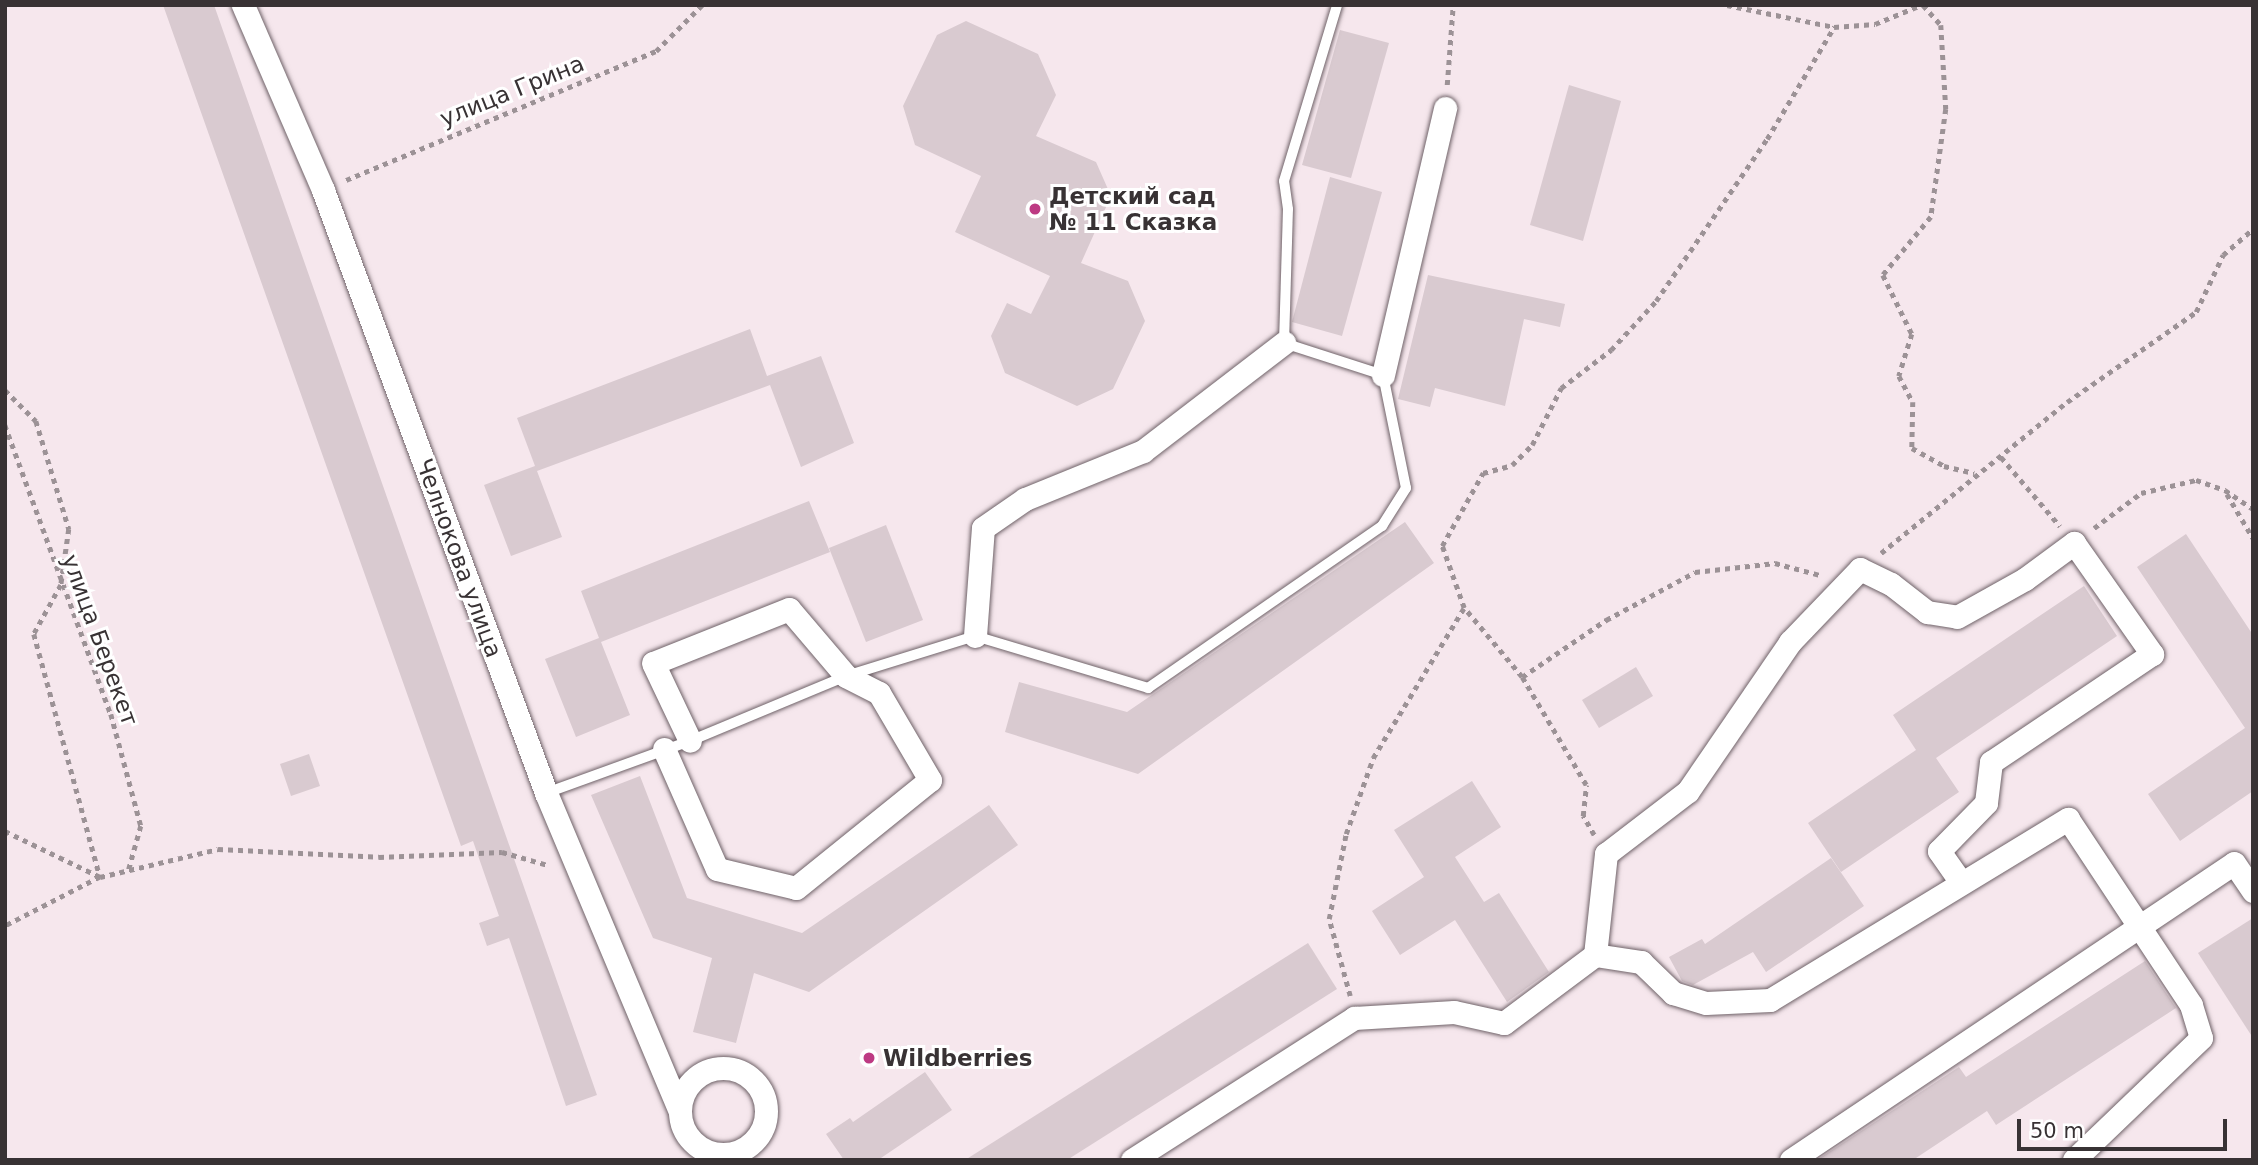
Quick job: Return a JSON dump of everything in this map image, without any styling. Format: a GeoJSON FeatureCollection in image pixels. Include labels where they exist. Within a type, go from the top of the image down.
{"type":"FeatureCollection","features":[{"type":"Feature","properties":{"kind":"street","name":"Челнокова улица"},"geometry":{"type":"LineString","coordinates":[[243,5],[323,190],[546,793],[679,1110]]}},
{"type":"Feature","properties":{"kind":"street"},"geometry":{"type":"LineString","coordinates":[[1383,375],[1445,108]]}},
{"type":"Feature","properties":{"kind":"street"},"geometry":{"type":"LineString","coordinates":[[975,636],[983,528],[1025,499],[1143,451],[1284,343]]}},
{"type":"Feature","properties":{"kind":"street"},"geometry":{"type":"LineString","coordinates":[[1595,955],[1606,854],[1688,791],[1790,642],[1860,569],[1891,584],[1927,612],[1957,617],[2025,579],[2074,543],[2152,653],[1991,762],[1986,803],[1939,851],[1961,883]]}},
{"type":"Feature","properties":{"kind":"street"},"geometry":{"type":"LineString","coordinates":[[664,749],[717,869],[796,888],[929,780],[879,693],[846,676],[789,609],[653,663],[690,741]]}},
{"type":"Feature","properties":{"kind":"street"},"geometry":{"type":"LineString","coordinates":[[1132,1160],[1354,1018],[1454,1012],[1504,1023],[1595,955],[1641,962],[1673,993],[1706,1003],[1770,1000],[2068,820],[2191,1005],[2201,1038],[2074,1160]]}},
{"type":"Feature","properties":{"kind":"street"},"geometry":{"type":"LineString","coordinates":[[1790,1160],[2234,863],[2253,891]]}},
{"type":"Feature","properties":{"kind":"street"},"geometry":{"type":"LineString","coordinates":[[726,1068],[752,1078],[766,1103],[762,1131],[741,1151],[713,1154],[692,1149],[679,1110],[689,1084],[699,1075],[726,1068]]}},
{"type":"Feature","properties":{"kind":"lane"},"geometry":{"type":"LineString","coordinates":[[546,793],[690,741],[846,676],[975,636],[1147,688],[1382,526],[1406,488],[1383,375],[1284,343],[1288,209],[1284,181],[1336,5]]}},
{"type":"Feature","properties":{"kind":"path","name":"улица Грина"},"geometry":{"type":"LineString","coordinates":[[323,190],[656,51],[702,5]]}},
{"type":"Feature","properties":{"kind":"path"},"geometry":{"type":"LineString","coordinates":[[1445,108],[1453,5]]}},
{"type":"Feature","properties":{"kind":"path"},"geometry":{"type":"LineString","coordinates":[[1727,5],[1834,27],[1875,24],[1922,5],[1941,25],[1945,109],[1931,217],[1883,275],[1912,334],[1899,376],[1913,402],[1912,448],[1944,466],[1975,474]]}},
{"type":"Feature","properties":{"kind":"path"},"geometry":{"type":"LineString","coordinates":[[1606,854],[1584,816],[1586,785],[1522,677],[1464,608],[1443,546],[1483,473],[1512,465],[1532,445],[1561,388],[1611,351],[1656,301],[1767,139],[1834,27]]}},
{"type":"Feature","properties":{"kind":"path"},"geometry":{"type":"LineString","coordinates":[[1522,677],[1606,620],[1695,572],[1775,563],[1829,577],[1860,569],[2067,402],[2196,312],[2223,255],[2253,229]]}},
{"type":"Feature","properties":{"kind":"path"},"geometry":{"type":"LineString","coordinates":[[5,390],[36,421],[69,529],[61,586],[34,634],[100,877]]}},
{"type":"Feature","properties":{"kind":"path","name":"улица Берекет"},"geometry":{"type":"LineString","coordinates":[[5,425],[61,586],[111,714],[141,825],[129,869]]}},
{"type":"Feature","properties":{"kind":"path"},"geometry":{"type":"LineString","coordinates":[[2001,457],[2074,543],[2141,493],[2196,480],[2225,490],[2253,509]]}},
{"type":"Feature","properties":{"kind":"path"},"geometry":{"type":"LineString","coordinates":[[2225,490],[2253,538]]}},
{"type":"Feature","properties":{"kind":"path"},"geometry":{"type":"LineString","coordinates":[[1354,1018],[1329,919],[1346,834],[1373,758],[1464,608]]}},
{"type":"Feature","properties":{"kind":"path"},"geometry":{"type":"LineString","coordinates":[[5,831],[100,877]]}},
{"type":"Feature","properties":{"kind":"path"},"geometry":{"type":"LineString","coordinates":[[5,926],[100,877],[218,849],[379,857],[460,851],[526,857],[580,877]]}},
{"type":"Feature","properties":{"kind":"building"},"geometry":{"type":"Polygon","coordinates":[[[163,5],[214,5],[597,1095],[566,1106],[509,938],[487,946],[479,923],[499,916],[473,841],[461,846],[163,5]]]}},
{"type":"Feature","properties":{"kind":"building","name":"Детский сад № 11 Сказка"},"geometry":{"type":"Polygon","coordinates":[[[966,21],[1038,54],[1056,95],[1036,136],[1096,162],[1111,196],[1081,263],[1128,281],[1145,321],[1113,389],[1077,406],[1005,373],[991,336],[1007,303],[1031,314],[1050,276],[955,232],[981,176],[915,145],[903,106],[937,35],[966,21]]]}},
{"type":"Feature","properties":{"kind":"building"},"geometry":{"type":"Polygon","coordinates":[[[1340,30],[1389,43],[1351,178],[1302,165],[1340,30]]]}},
{"type":"Feature","properties":{"kind":"building"},"geometry":{"type":"Polygon","coordinates":[[[1569,85],[1621,101],[1583,241],[1530,225],[1569,85]]]}},
{"type":"Feature","properties":{"kind":"building"},"geometry":{"type":"Polygon","coordinates":[[[1330,177],[1382,192],[1342,336],[1292,322],[1330,177]]]}},
{"type":"Feature","properties":{"kind":"building"},"geometry":{"type":"Polygon","coordinates":[[[1428,275],[1565,304],[1560,327],[1524,319],[1505,406],[1435,388],[1430,407],[1398,399],[1428,275]]]}},
{"type":"Feature","properties":{"kind":"building"},"geometry":{"type":"Polygon","coordinates":[[[750,329],[767,376],[821,356],[854,443],[801,467],[770,385],[537,471],[562,537],[511,556],[484,485],[535,466],[517,418],[750,329]]]}},
{"type":"Feature","properties":{"kind":"building"},"geometry":{"type":"Polygon","coordinates":[[[809,501],[830,552],[601,642],[630,715],[576,737],[545,659],[599,638],[581,591],[809,501]]]}},
{"type":"Feature","properties":{"kind":"building"},"geometry":{"type":"Polygon","coordinates":[[[1405,522],[1434,563],[1138,774],[1005,732],[1019,682],[1127,712],[1405,522]]]}},
{"type":"Feature","properties":{"kind":"building"},"geometry":{"type":"Polygon","coordinates":[[[886,525],[923,620],[866,642],[829,548],[886,525]]]}},
{"type":"Feature","properties":{"kind":"building"},"geometry":{"type":"Polygon","coordinates":[[[2186,534],[2253,635],[2253,791],[2180,841],[2148,794],[2245,728],[2137,567],[2186,534]]]}},
{"type":"Feature","properties":{"kind":"building"},"geometry":{"type":"Polygon","coordinates":[[[2084,586],[2117,636],[1936,758],[1959,792],[1841,872],[1808,823],[1916,750],[1893,715],[2084,586]]]}},
{"type":"Feature","properties":{"kind":"building"},"geometry":{"type":"Polygon","coordinates":[[[1636,667],[1653,696],[1599,728],[1582,700],[1636,667]]]}},
{"type":"Feature","properties":{"kind":"building"},"geometry":{"type":"Polygon","coordinates":[[[309,754],[320,786],[291,796],[280,764],[309,754]]]}},
{"type":"Feature","properties":{"kind":"building"},"geometry":{"type":"Polygon","coordinates":[[[640,776],[687,898],[802,933],[989,805],[1018,845],[809,992],[754,973],[736,1043],[693,1032],[712,958],[653,938],[591,795],[640,776]]]}},
{"type":"Feature","properties":{"kind":"building"},"geometry":{"type":"Polygon","coordinates":[[[1472,781],[1501,827],[1455,857],[1484,902],[1499,893],[1549,972],[1507,1002],[1455,920],[1400,955],[1372,911],[1424,877],[1394,830],[1472,781]]]}},
{"type":"Feature","properties":{"kind":"building"},"geometry":{"type":"Polygon","coordinates":[[[1831,858],[1864,906],[1766,972],[1753,952],[1693,985],[1682,981],[1669,957],[1702,939],[1705,944],[1831,858]]]}},
{"type":"Feature","properties":{"kind":"building"},"geometry":{"type":"Polygon","coordinates":[[[2253,918],[2253,1038],[2198,953],[2253,918]]]}},
{"type":"Feature","properties":{"kind":"building"},"geometry":{"type":"Polygon","coordinates":[[[1308,943],[1337,989],[1067,1160],[965,1160],[1308,943]]]}},
{"type":"Feature","properties":{"kind":"building"},"geometry":{"type":"Polygon","coordinates":[[[2145,961],[2176,1008],[1996,1125],[1987,1111],[1913,1160],[1817,1160],[1959,1067],[1966,1077],[2145,961]]]}},
{"type":"Feature","properties":{"kind":"building"},"geometry":{"type":"Polygon","coordinates":[[[925,1072],[952,1110],[878,1160],[844,1160],[826,1134],[850,1118],[853,1122],[925,1072]]]}},
{"type":"Feature","properties":{"kind":"place","name":"Детский сад № 11 Сказка"},"geometry":{"type":"Point","coordinates":[1035,209]}},
{"type":"Feature","properties":{"kind":"place","name":"Wildberries"},"geometry":{"type":"Point","coordinates":[869,1058]}}]}
